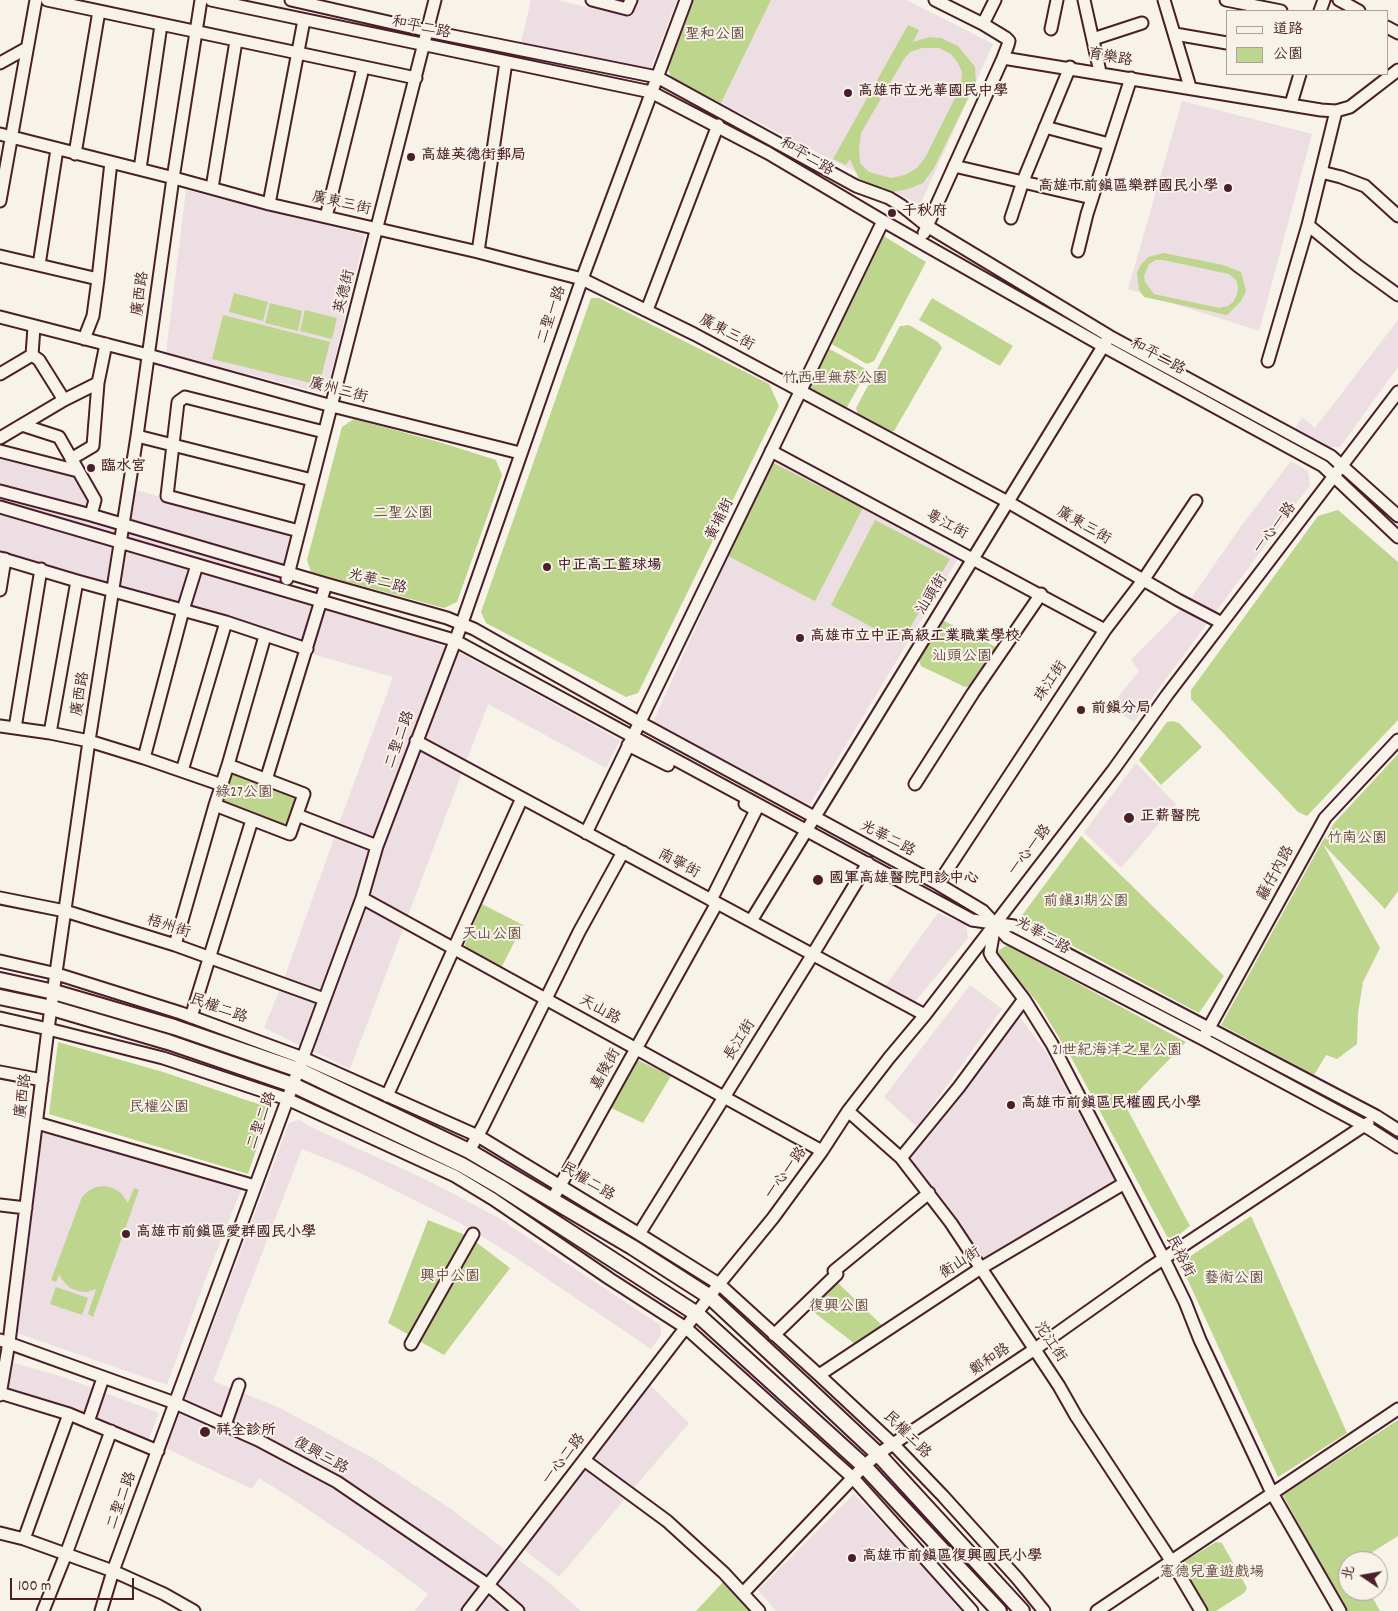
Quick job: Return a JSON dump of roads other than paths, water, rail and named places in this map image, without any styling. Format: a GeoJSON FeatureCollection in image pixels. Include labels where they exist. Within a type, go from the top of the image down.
{"type":"FeatureCollection","features":[{"type":"Feature","properties":{"kind":"main road","name":"民權二路"},"geometry":{"type":"LineString","coordinates":[[0,980],[54,992],[301,1064],[469,1151],[632,1247],[710,1297],[878,1454],[1022,1611]]}},
{"type":"Feature","properties":{"kind":"main road"},"geometry":{"type":"LineString","coordinates":[[0,997],[52,1008],[168,1042],[293,1085],[462,1165],[500,1187],[697,1314],[864,1466],[998,1611]]}},
{"type":"Feature","properties":{"kind":"street"},"geometry":{"type":"LineString","coordinates":[[0,201],[6,136],[27,48],[36,0]]}},
{"type":"Feature","properties":{"kind":"street"},"geometry":{"type":"LineString","coordinates":[[47,0],[161,26],[416,78]]}},
{"type":"Feature","properties":{"kind":"street","name":"廣西路"},"geometry":{"type":"LineString","coordinates":[[0,1394],[5,1341],[26,1208],[48,1029],[89,741],[137,436],[201,0]]}},
{"type":"Feature","properties":{"kind":"street","name":"和平二路"},"geometry":{"type":"LineString","coordinates":[[211,0],[651,92],[718,125],[884,221],[1106,341],[1331,456],[1398,516]]}},
{"type":"Feature","properties":{"kind":"street","name":"和平二路"},"geometry":{"type":"LineString","coordinates":[[291,0],[428,31],[657,77],[856,186],[889,198],[927,226],[1106,341],[1323,466],[1398,537]]}},
{"type":"Feature","properties":{"kind":"street","name":"英德街"},"geometry":{"type":"LineString","coordinates":[[284,590],[436,0]]}},
{"type":"Feature","properties":{"kind":"street"},"geometry":{"type":"LineString","coordinates":[[592,0],[629,5]]}},
{"type":"Feature","properties":{"kind":"street","name":"二聖一路"},"geometry":{"type":"LineString","coordinates":[[454,640],[462,623],[582,279],[686,0]]}},
{"type":"Feature","properties":{"kind":"street"},"geometry":{"type":"LineString","coordinates":[[920,241],[1009,41],[983,24],[935,0]]}},
{"type":"Feature","properties":{"kind":"street"},"geometry":{"type":"LineString","coordinates":[[983,24],[995,0]]}},
{"type":"Feature","properties":{"kind":"street"},"geometry":{"type":"LineString","coordinates":[[1051,29],[1057,0]]}},
{"type":"Feature","properties":{"kind":"street"},"geometry":{"type":"LineString","coordinates":[[1084,0],[1100,72]]}},
{"type":"Feature","properties":{"kind":"street"},"geometry":{"type":"LineString","coordinates":[[1164,0],[1190,87]]}},
{"type":"Feature","properties":{"kind":"street"},"geometry":{"type":"LineString","coordinates":[[1226,0],[1276,10]]}},
{"type":"Feature","properties":{"kind":"street"},"geometry":{"type":"LineString","coordinates":[[1338,0],[1357,10]]}},
{"type":"Feature","properties":{"kind":"street"},"geometry":{"type":"LineString","coordinates":[[75,154],[100,11]]}},
{"type":"Feature","properties":{"kind":"street"},"geometry":{"type":"LineString","coordinates":[[270,204],[304,20]]}},
{"type":"Feature","properties":{"kind":"street"},"geometry":{"type":"LineString","coordinates":[[1093,38],[1142,23]]}},
{"type":"Feature","properties":{"kind":"street"},"geometry":{"type":"LineString","coordinates":[[140,170],[161,26]]}},
{"type":"Feature","properties":{"kind":"street"},"geometry":{"type":"LineString","coordinates":[[1175,34],[1226,43]]}},
{"type":"Feature","properties":{"kind":"street"},"geometry":{"type":"LineString","coordinates":[[212,188],[236,41]]}},
{"type":"Feature","properties":{"kind":"street"},"geometry":{"type":"LineString","coordinates":[[0,63],[27,48]]}},
{"type":"Feature","properties":{"kind":"street","name":"育樂路"},"geometry":{"type":"LineString","coordinates":[[1003,58],[1336,110],[1350,108],[1392,81],[1398,70]]}},
{"type":"Feature","properties":{"kind":"street"},"geometry":{"type":"LineString","coordinates":[[478,252],[506,62]]}},
{"type":"Feature","properties":{"kind":"street"},"geometry":{"type":"LineString","coordinates":[[326,217],[362,68]]}},
{"type":"Feature","properties":{"kind":"street"},"geometry":{"type":"LineString","coordinates":[[1011,218],[1023,181],[1070,68]]}},
{"type":"Feature","properties":{"kind":"street"},"geometry":{"type":"LineString","coordinates":[[1291,104],[1300,75]]}},
{"type":"Feature","properties":{"kind":"street"},"geometry":{"type":"LineString","coordinates":[[1078,250],[1092,198],[1131,78]]}},
{"type":"Feature","properties":{"kind":"street"},"geometry":{"type":"LineString","coordinates":[[1268,361],[1308,225],[1336,110]]}},
{"type":"Feature","properties":{"kind":"street"},"geometry":{"type":"LineString","coordinates":[[647,310],[718,125]]}},
{"type":"Feature","properties":{"kind":"street"},"geometry":{"type":"LineString","coordinates":[[1045,127],[1109,144]]}},
{"type":"Feature","properties":{"kind":"street","name":"廣東三街"},"geometry":{"type":"LineString","coordinates":[[6,136],[270,204],[478,252],[582,279],[647,310],[800,390],[1008,502],[1178,600],[1222,623]]}},
{"type":"Feature","properties":{"kind":"street"},"geometry":{"type":"LineString","coordinates":[[768,153],[775,140]]}},
{"type":"Feature","properties":{"kind":"street"},"geometry":{"type":"LineString","coordinates":[[39,265],[57,149]]}},
{"type":"Feature","properties":{"kind":"street"},"geometry":{"type":"LineString","coordinates":[[84,338],[93,316],[111,162]]}},
{"type":"Feature","properties":{"kind":"street"},"geometry":{"type":"LineString","coordinates":[[954,166],[1092,198]]}},
{"type":"Feature","properties":{"kind":"street"},"geometry":{"type":"LineString","coordinates":[[1321,172],[1340,176],[1365,186],[1398,216]]}},
{"type":"Feature","properties":{"kind":"street","name":"黃埔街"},"geometry":{"type":"LineString","coordinates":[[586,832],[884,221]]}},
{"type":"Feature","properties":{"kind":"street"},"geometry":{"type":"LineString","coordinates":[[1308,225],[1358,266],[1398,295]]}},
{"type":"Feature","properties":{"kind":"street"},"geometry":{"type":"LineString","coordinates":[[0,256],[98,279]]}},
{"type":"Feature","properties":{"kind":"street","name":"廣州三街"},"geometry":{"type":"LineString","coordinates":[[0,317],[148,355],[332,406],[520,453]]}},
{"type":"Feature","properties":{"kind":"street"},"geometry":{"type":"LineString","coordinates":[[32,355],[34,327]]}},
{"type":"Feature","properties":{"kind":"street","name":"汕頭街"},"geometry":{"type":"LineString","coordinates":[[751,921],[1106,341]]}},
{"type":"Feature","properties":{"kind":"street"},"geometry":{"type":"LineString","coordinates":[[71,458],[92,446],[98,383],[106,344]]}},
{"type":"Feature","properties":{"kind":"street"},"geometry":{"type":"LineString","coordinates":[[0,374],[32,355]]}},
{"type":"Feature","properties":{"kind":"street"},"geometry":{"type":"LineString","coordinates":[[32,355],[39,360],[64,400]]}},
{"type":"Feature","properties":{"kind":"street"},"geometry":{"type":"LineString","coordinates":[[0,438],[64,400],[98,383]]}},
{"type":"Feature","properties":{"kind":"street","name":"一心一路"},"geometry":{"type":"LineString","coordinates":[[686,1328],[773,1218],[822,1151],[848,1111],[925,1015],[1114,769],[1222,623],[1398,392]]}},
{"type":"Feature","properties":{"kind":"street"},"geometry":{"type":"LineString","coordinates":[[299,531],[167,496],[178,402],[185,397],[324,432]]}},
{"type":"Feature","properties":{"kind":"street"},"geometry":{"type":"LineString","coordinates":[[22,426],[59,437],[95,500],[91,515]]}},
{"type":"Feature","properties":{"kind":"street"},"geometry":{"type":"LineString","coordinates":[[137,436],[312,480]]}},
{"type":"Feature","properties":{"kind":"street"},"geometry":{"type":"LineString","coordinates":[[0,451],[78,471]]}},
{"type":"Feature","properties":{"kind":"street","name":"粵江街"},"geometry":{"type":"LineString","coordinates":[[771,451],[1105,630]]}},
{"type":"Feature","properties":{"kind":"street","name":"光華二路"},"geometry":{"type":"LineString","coordinates":[[0,492],[123,524],[462,623],[639,722],[938,884],[983,911],[995,923]]}},
{"type":"Feature","properties":{"kind":"street","name":"珠江街"},"geometry":{"type":"LineString","coordinates":[[938,884],[1105,630],[1144,579],[1196,501]]}},
{"type":"Feature","properties":{"kind":"street","name":"光華二路"},"geometry":{"type":"LineString","coordinates":[[0,507],[454,640],[630,741],[713,781],[805,833],[868,864],[972,920],[995,923]]}},
{"type":"Feature","properties":{"kind":"street"},"geometry":{"type":"LineString","coordinates":[[0,590],[3,558],[77,581],[226,622],[307,649]]}},
{"type":"Feature","properties":{"kind":"street"},"geometry":{"type":"LineString","coordinates":[[144,758],[183,610],[197,565]]}},
{"type":"Feature","properties":{"kind":"street"},"geometry":{"type":"LineString","coordinates":[[15,728],[41,569]]}},
{"type":"Feature","properties":{"kind":"street"},"geometry":{"type":"LineString","coordinates":[[50,733],[77,581]]}},
{"type":"Feature","properties":{"kind":"street"},"geometry":{"type":"LineString","coordinates":[[266,780],[326,584]]}},
{"type":"Feature","properties":{"kind":"street"},"geometry":{"type":"LineString","coordinates":[[916,784],[973,693],[1040,594]]}},
{"type":"Feature","properties":{"kind":"street"},"geometry":{"type":"LineString","coordinates":[[182,771],[226,622]]}},
{"type":"Feature","properties":{"kind":"street"},"geometry":{"type":"LineString","coordinates":[[175,946],[266,636]]}},
{"type":"Feature","properties":{"kind":"street","name":"二聖二路"},"geometry":{"type":"LineString","coordinates":[[101,1611],[113,1571],[362,898],[377,846],[454,640]]}},
{"type":"Feature","properties":{"kind":"street"},"geometry":{"type":"LineString","coordinates":[[0,726],[89,741],[222,785]]}},
{"type":"Feature","properties":{"kind":"street","name":"籬仔內路"},"geometry":{"type":"LineString","coordinates":[[1206,1034],[1325,818],[1398,740]]}},
{"type":"Feature","properties":{"kind":"street","name":"南寧街"},"geometry":{"type":"LineString","coordinates":[[416,741],[925,1015]]}},
{"type":"Feature","properties":{"kind":"street"},"geometry":{"type":"LineString","coordinates":[[630,741],[756,810],[805,833]]}},
{"type":"Feature","properties":{"kind":"street"},"geometry":{"type":"LineString","coordinates":[[215,805],[290,834],[304,794],[228,766]]}},
{"type":"Feature","properties":{"kind":"street"},"geometry":{"type":"LineString","coordinates":[[713,781],[720,766]]}},
{"type":"Feature","properties":{"kind":"street"},"geometry":{"type":"LineString","coordinates":[[388,1096],[522,798]]}},
{"type":"Feature","properties":{"kind":"street","name":"嘉陵街"},"geometry":{"type":"LineString","coordinates":[[552,1200],[636,1049],[714,901],[756,810]]}},
{"type":"Feature","properties":{"kind":"street"},"geometry":{"type":"LineString","coordinates":[[297,814],[377,846]]}},
{"type":"Feature","properties":{"kind":"street"},"geometry":{"type":"LineString","coordinates":[[191,1017],[252,820]]}},
{"type":"Feature","properties":{"kind":"street"},"geometry":{"type":"LineString","coordinates":[[469,1151],[579,932],[623,852]]}},
{"type":"Feature","properties":{"kind":"street","name":"長江街"},"geometry":{"type":"LineString","coordinates":[[639,1234],[868,864]]}},
{"type":"Feature","properties":{"kind":"street","name":"梧州街"},"geometry":{"type":"LineString","coordinates":[[0,898],[65,911],[175,946],[324,999]]}},
{"type":"Feature","properties":{"kind":"street","name":"天山路"},"geometry":{"type":"LineString","coordinates":[[362,898],[822,1151]]}},
{"type":"Feature","properties":{"kind":"street","name":"民裕街"},"geometry":{"type":"LineString","coordinates":[[995,923],[990,953],[1024,999],[1052,1044],[1185,1302],[1200,1340],[1272,1493],[1340,1611]]}},
{"type":"Feature","properties":{"kind":"street","name":"光華三路"},"geometry":{"type":"LineString","coordinates":[[995,923],[1014,926],[1206,1034],[1365,1126],[1398,1148]]}},
{"type":"Feature","properties":{"kind":"street","name":"民權二路"},"geometry":{"type":"LineString","coordinates":[[0,962],[57,974],[191,1017],[301,1064],[388,1096],[478,1136],[639,1234],[719,1284],[819,1375],[894,1445],[1017,1578],[1044,1611]]}},
{"type":"Feature","properties":{"kind":"street"},"geometry":{"type":"LineString","coordinates":[[901,1158],[959,1087],[1024,999]]}},
{"type":"Feature","properties":{"kind":"street"},"geometry":{"type":"LineString","coordinates":[[0,1018],[163,1058],[287,1099],[455,1176],[493,1198],[610,1279],[686,1328],[853,1478],[972,1611]]}},
{"type":"Feature","properties":{"kind":"street","name":"光華三路"},"geometry":{"type":"LineString","coordinates":[[1206,1034],[1376,1116],[1398,1130]]}},
{"type":"Feature","properties":{"kind":"street"},"geometry":{"type":"LineString","coordinates":[[0,1072],[42,1080]]}},
{"type":"Feature","properties":{"kind":"street","name":"沱江街"},"geometry":{"type":"LineString","coordinates":[[848,1111],[901,1158],[929,1193],[1035,1349],[1081,1424],[1172,1562],[1201,1611]]}},
{"type":"Feature","properties":{"kind":"street","name":"鄭和路"},"geometry":{"type":"LineString","coordinates":[[744,1594],[864,1466],[878,1454],[1035,1349],[1148,1269],[1365,1126],[1376,1116]]}},
{"type":"Feature","properties":{"kind":"street"},"geometry":{"type":"LineString","coordinates":[[37,1123],[255,1186]]}},
{"type":"Feature","properties":{"kind":"street","name":"衡山街"},"geometry":{"type":"LineString","coordinates":[[819,1375],[981,1268],[1123,1184]]}},
{"type":"Feature","properties":{"kind":"street"},"geometry":{"type":"LineString","coordinates":[[774,1335],[835,1272],[929,1193]]}},
{"type":"Feature","properties":{"kind":"street"},"geometry":{"type":"LineString","coordinates":[[0,1205],[26,1208]]}},
{"type":"Feature","properties":{"kind":"street"},"geometry":{"type":"LineString","coordinates":[[412,1344],[473,1234]]}},
{"type":"Feature","properties":{"kind":"street","name":"一心二路"},"geometry":{"type":"LineString","coordinates":[[468,1611],[686,1328]]}},
{"type":"Feature","properties":{"kind":"street","name":"復興三路"},"geometry":{"type":"LineString","coordinates":[[5,1341],[103,1378],[175,1402],[258,1440],[337,1482],[488,1585],[518,1611]]}},
{"type":"Feature","properties":{"kind":"street"},"geometry":{"type":"LineString","coordinates":[[88,1422],[103,1378]]}},
{"type":"Feature","properties":{"kind":"street"},"geometry":{"type":"LineString","coordinates":[[225,1425],[239,1385]]}},
{"type":"Feature","properties":{"kind":"street"},"geometry":{"type":"LineString","coordinates":[[0,1394],[69,1414],[158,1451]]}},
{"type":"Feature","properties":{"kind":"street"},"geometry":{"type":"LineString","coordinates":[[1097,1611],[1398,1409]]}},
{"type":"Feature","properties":{"kind":"street"},"geometry":{"type":"LineString","coordinates":[[24,1538],[69,1414]]}},
{"type":"Feature","properties":{"kind":"street"},"geometry":{"type":"LineString","coordinates":[[43,1611],[111,1431]]}},
{"type":"Feature","properties":{"kind":"street"},"geometry":{"type":"LineString","coordinates":[[584,1460],[667,1521],[724,1573],[759,1611]]}},
{"type":"Feature","properties":{"kind":"street"},"geometry":{"type":"LineString","coordinates":[[0,1533],[24,1538],[113,1571],[164,1594],[194,1611]]}},
{"type":"Feature","properties":{"kind":"place","name":"高雄市立光華國民中學"},"geometry":{"type":"Point","coordinates":[848,93]}},
{"type":"Feature","properties":{"kind":"place","name":"高雄英德街郵局"},"geometry":{"type":"Point","coordinates":[411,157]}},
{"type":"Feature","properties":{"kind":"place","name":"高雄市前鎮區樂群國民小學"},"geometry":{"type":"Point","coordinates":[1228,188]}},
{"type":"Feature","properties":{"kind":"place","name":"千秋府"},"geometry":{"type":"Point","coordinates":[892,213]}},
{"type":"Feature","properties":{"kind":"place","name":"臨水宮"},"geometry":{"type":"Point","coordinates":[91,468]}},
{"type":"Feature","properties":{"kind":"place","name":"中正高工籃球場"},"geometry":{"type":"Point","coordinates":[547,567]}},
{"type":"Feature","properties":{"kind":"place","name":"高雄市立中正高級工業職業學校"},"geometry":{"type":"Point","coordinates":[800,638]}},
{"type":"Feature","properties":{"kind":"place","name":"前鎮分局"},"geometry":{"type":"Point","coordinates":[1081,710]}},
{"type":"Feature","properties":{"kind":"place","name":"正薪醫院"},"geometry":{"type":"Point","coordinates":[1129,818]}},
{"type":"Feature","properties":{"kind":"place","name":"國軍高雄醫院門診中心"},"geometry":{"type":"Point","coordinates":[818,880]}},
{"type":"Feature","properties":{"kind":"place","name":"高雄市前鎮區民權國民小學"},"geometry":{"type":"Point","coordinates":[1011,1105]}},
{"type":"Feature","properties":{"kind":"place","name":"高雄市前鎮區愛群國民小學"},"geometry":{"type":"Point","coordinates":[126,1234]}},
{"type":"Feature","properties":{"kind":"place","name":"祥全診所"},"geometry":{"type":"Point","coordinates":[205,1432]}},
{"type":"Feature","properties":{"kind":"place","name":"高雄市前鎮區復興國民小學"},"geometry":{"type":"Point","coordinates":[852,1558]}},
{"type":"Feature","properties":{"kind":"park label","name":"聖和公園"},"geometry":{"type":"Point","coordinates":[715,36]}},
{"type":"Feature","properties":{"kind":"park label","name":"竹西里無菸公園"},"geometry":{"type":"Point","coordinates":[835,380]}},
{"type":"Feature","properties":{"kind":"park label","name":"二聖公園"},"geometry":{"type":"Point","coordinates":[403,515]}},
{"type":"Feature","properties":{"kind":"park label","name":"汕頭公園"},"geometry":{"type":"Point","coordinates":[962,658]}},
{"type":"Feature","properties":{"kind":"park label","name":"綠27公園"},"geometry":{"type":"Point","coordinates":[244,794]}},
{"type":"Feature","properties":{"kind":"park label","name":"竹南公園"},"geometry":{"type":"Point","coordinates":[1357,840]}},
{"type":"Feature","properties":{"kind":"park label","name":"前鎮31期公園"},"geometry":{"type":"Point","coordinates":[1086,903]}},
{"type":"Feature","properties":{"kind":"park label","name":"天山公園"},"geometry":{"type":"Point","coordinates":[492,936]}},
{"type":"Feature","properties":{"kind":"park label","name":"21世紀海洋之星公園"},"geometry":{"type":"Point","coordinates":[1117,1052]}},
{"type":"Feature","properties":{"kind":"park label","name":"民權公園"},"geometry":{"type":"Point","coordinates":[159,1109]}},
{"type":"Feature","properties":{"kind":"park label","name":"興中公園"},"geometry":{"type":"Point","coordinates":[450,1278]}},
{"type":"Feature","properties":{"kind":"park label","name":"藝術公園"},"geometry":{"type":"Point","coordinates":[1234,1280]}},
{"type":"Feature","properties":{"kind":"park label","name":"復興公園"},"geometry":{"type":"Point","coordinates":[839,1308]}},
{"type":"Feature","properties":{"kind":"park label","name":"憲德兒童遊戲場"},"geometry":{"type":"Point","coordinates":[1212,1574]}}]}
